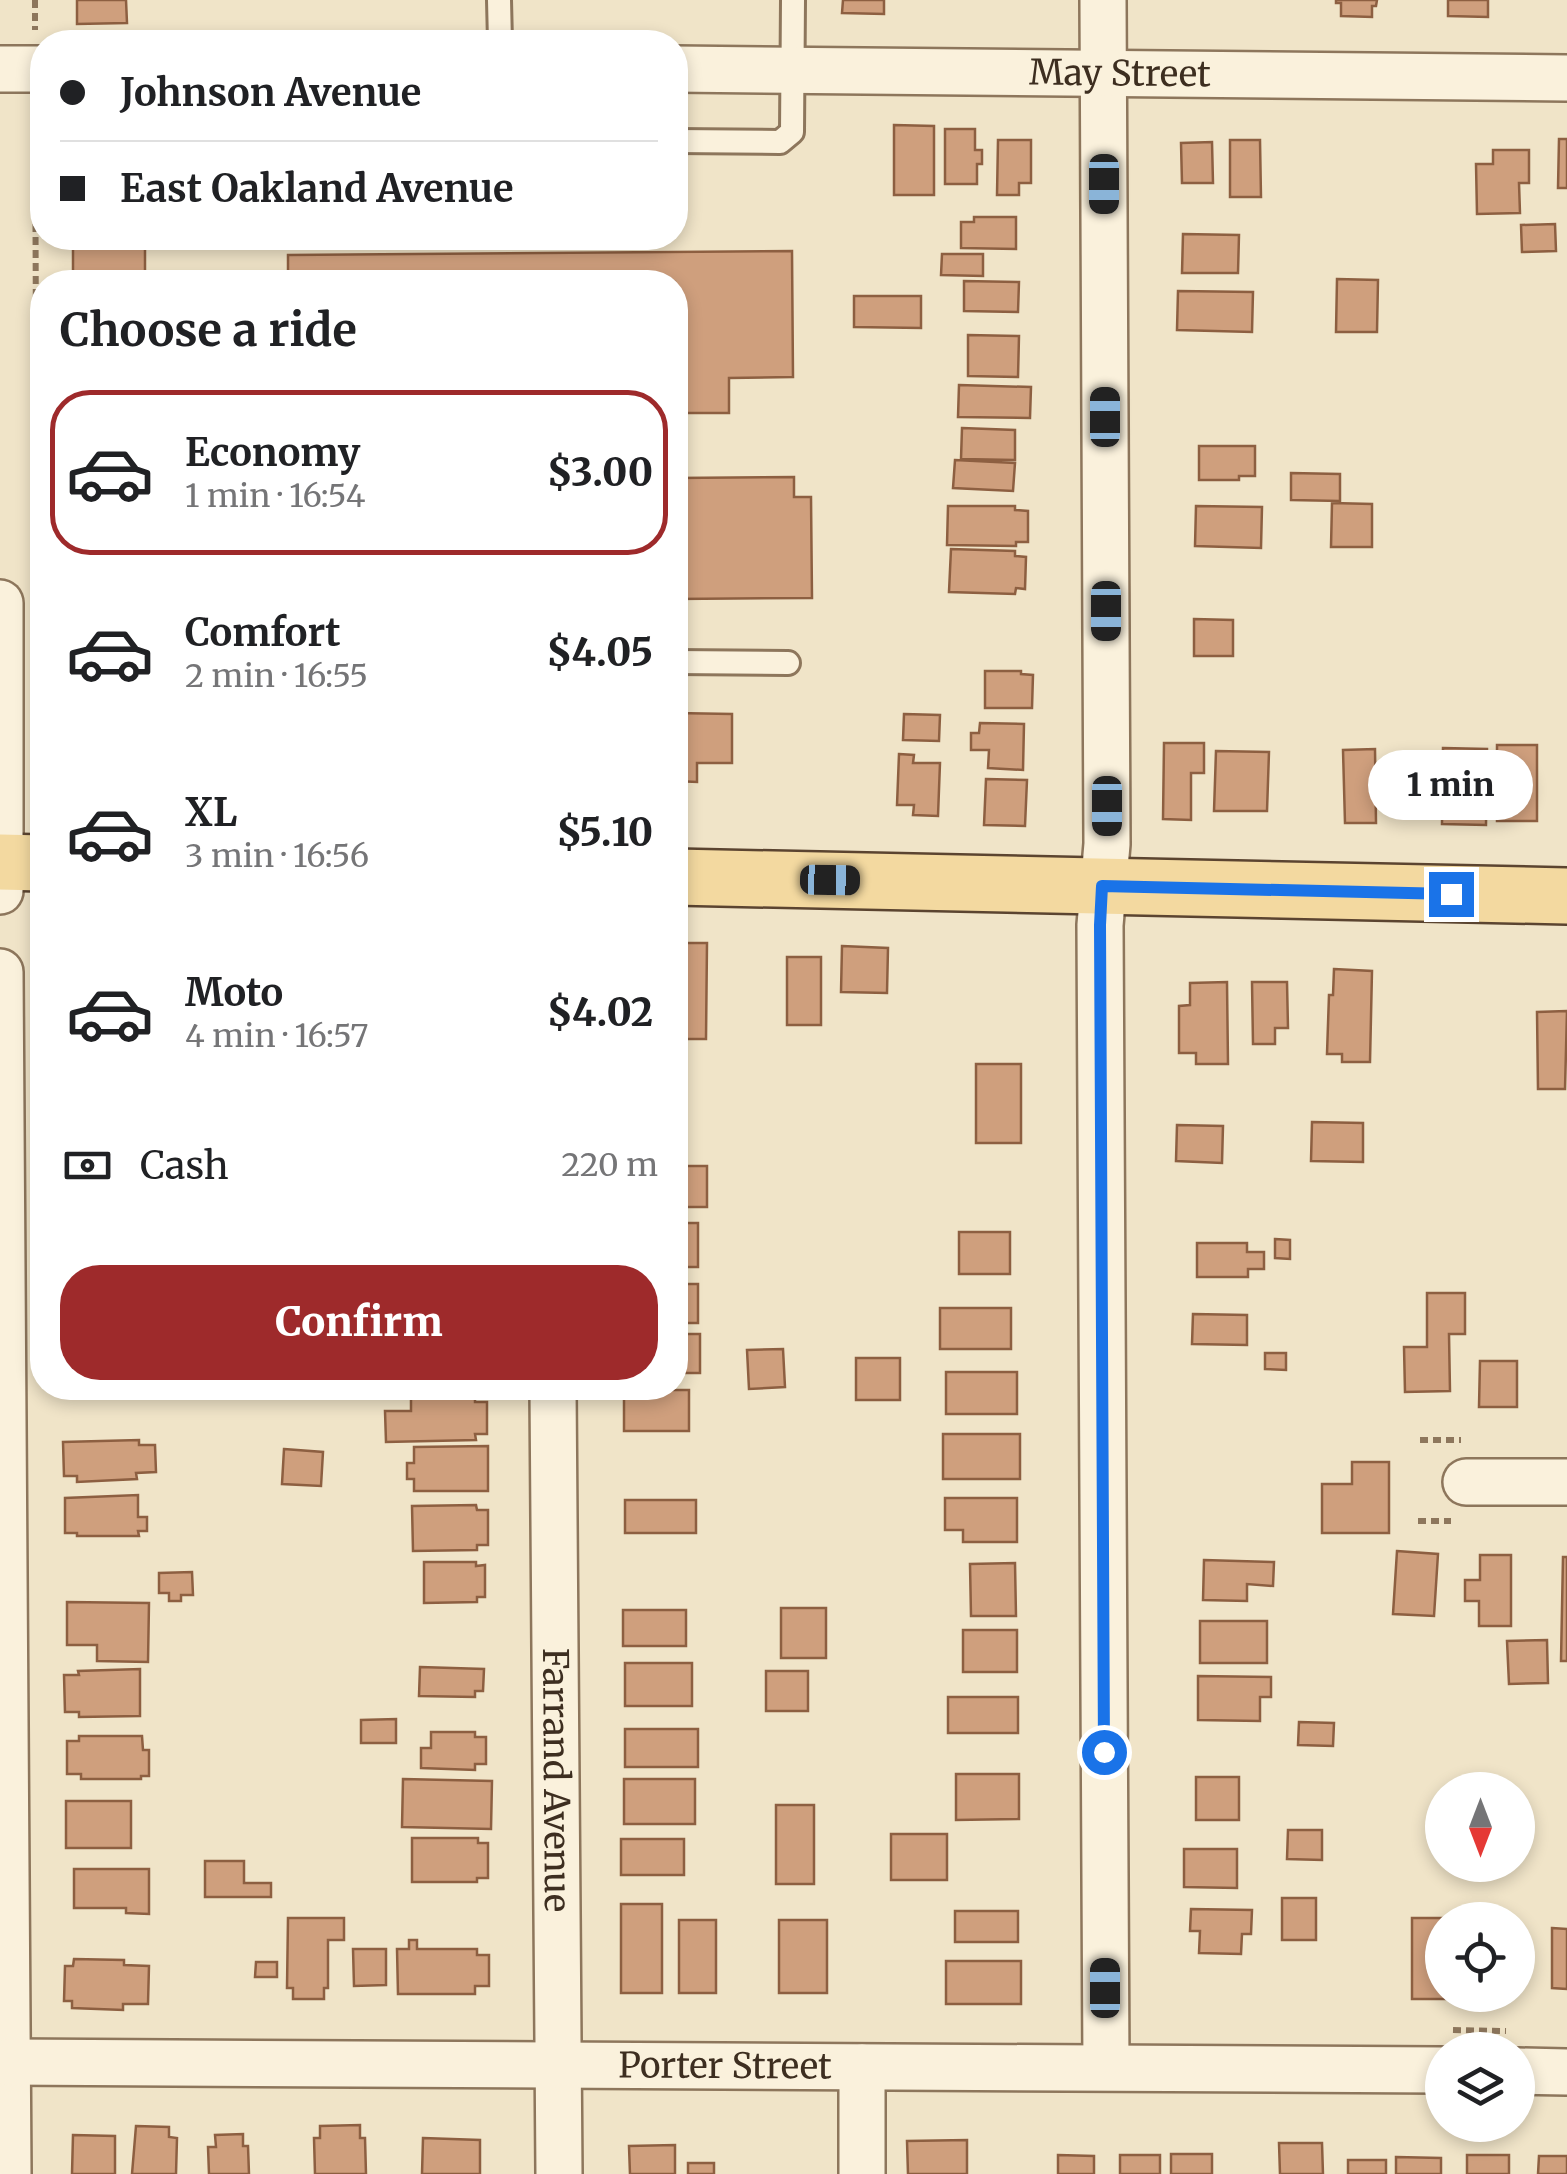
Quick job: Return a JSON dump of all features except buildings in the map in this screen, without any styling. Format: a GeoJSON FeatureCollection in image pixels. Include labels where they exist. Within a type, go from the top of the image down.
{"type":"FeatureCollection","features":[{"type":"Feature","properties":{"kind":"main road"},"geometry":{"type":"LineString","coordinates":[[688,877],[1567,896]]}},
{"type":"Feature","properties":{"kind":"street"},"geometry":{"type":"LineString","coordinates":[[1103,0],[1107,844],[1100,945],[1106,2067]]}},
{"type":"Feature","properties":{"kind":"street","name":"May Street"},"geometry":{"type":"LineString","coordinates":[[688,69],[1567,78]]}},
{"type":"Feature","properties":{"kind":"street"},"geometry":{"type":"LineString","coordinates":[[11,870],[18,603]]}},
{"type":"Feature","properties":{"kind":"street"},"geometry":{"type":"LineString","coordinates":[[0,972],[8,2174]]}},
{"type":"Feature","properties":{"kind":"street","name":"Farrand Avenue"},"geometry":{"type":"LineString","coordinates":[[554,1400],[559,2174]]}},
{"type":"Feature","properties":{"kind":"street"},"geometry":{"type":"LineString","coordinates":[[1466,1482],[1567,1482]]}},
{"type":"Feature","properties":{"kind":"street","name":"Porter Street"},"geometry":{"type":"LineString","coordinates":[[7,2062],[1425,2070]]}},
{"type":"Feature","properties":{"kind":"street"},"geometry":{"type":"LineString","coordinates":[[862,2067],[862,2174]]}},
{"type":"Feature","properties":{"kind":"street"},"geometry":{"type":"LineString","coordinates":[[1535,2071],[1567,2072]]}},
{"type":"Feature","properties":{"kind":"lane"},"geometry":{"type":"LineString","coordinates":[[499,0],[500,30]]}},
{"type":"Feature","properties":{"kind":"lane"},"geometry":{"type":"LineString","coordinates":[[688,141],[780,142],[792,132],[794,0]]}},
{"type":"Feature","properties":{"kind":"lane"},"geometry":{"type":"LineString","coordinates":[[688,662],[788,663]]}},
{"type":"Feature","properties":{"kind":"path"},"geometry":{"type":"LineString","coordinates":[[31,30],[35,0]]}},
{"type":"Feature","properties":{"kind":"path"},"geometry":{"type":"LineString","coordinates":[[18,603],[26,69],[30,38]]}},
{"type":"Feature","properties":{"kind":"route"},"geometry":{"type":"LineString","coordinates":[[1104,1752],[1102,886],[1451,894]]}}]}
